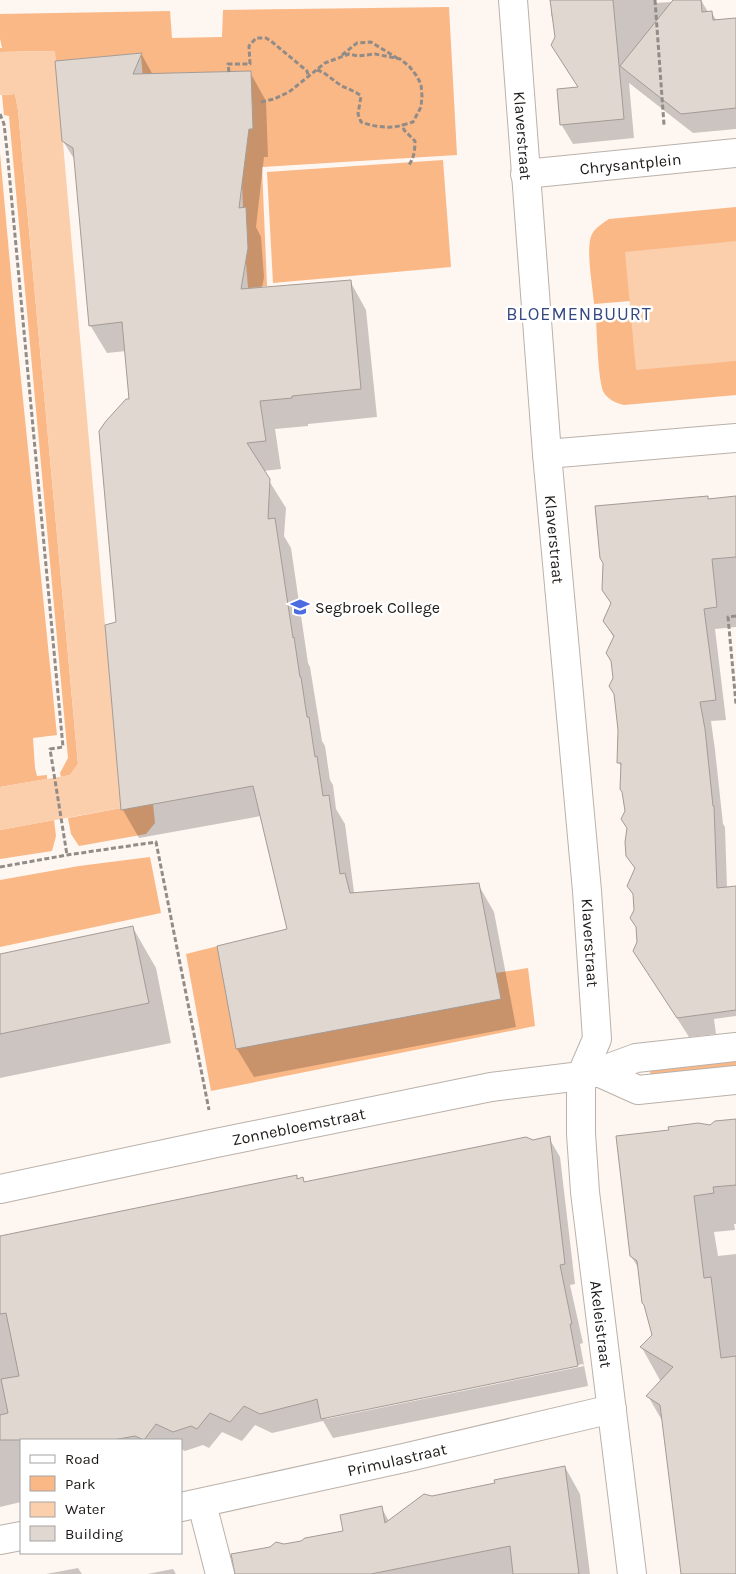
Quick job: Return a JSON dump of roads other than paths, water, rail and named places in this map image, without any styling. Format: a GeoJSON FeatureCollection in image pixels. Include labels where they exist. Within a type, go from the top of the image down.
{"type":"FeatureCollection","features":[{"type":"Feature","properties":{"kind":"street","name":"Klaverstraat"},"geometry":{"type":"LineString","coordinates":[[513,0],[547,454],[587,891],[597,1039],[589,1074]]}},
{"type":"Feature","properties":{"kind":"street","name":"Chrysantplein"},"geometry":{"type":"LineString","coordinates":[[525,174],[736,153]]}},
{"type":"Feature","properties":{"kind":"street"},"geometry":{"type":"LineString","coordinates":[[547,454],[736,438]]}},
{"type":"Feature","properties":{"kind":"street","name":"Zonnebloemstraat"},"geometry":{"type":"LineString","coordinates":[[0,1189],[491,1087],[589,1074],[636,1058],[736,1047]]}},
{"type":"Feature","properties":{"kind":"street"},"geometry":{"type":"LineString","coordinates":[[589,1074],[638,1090],[736,1080]]}},
{"type":"Feature","properties":{"kind":"street","name":"Akeleistraat"},"geometry":{"type":"LineString","coordinates":[[589,1074],[581,1134],[585,1192],[632,1574]]}},
{"type":"Feature","properties":{"kind":"street","name":"Primulastraat"},"geometry":{"type":"LineString","coordinates":[[192,1505],[612,1409]]}},
{"type":"Feature","properties":{"kind":"street"},"geometry":{"type":"LineString","coordinates":[[192,1505],[220,1574]]}},
{"type":"Feature","properties":{"kind":"street"},"geometry":{"type":"LineString","coordinates":[[0,1540],[20,1536]]}},
{"type":"Feature","properties":{"kind":"water"},"geometry":{"type":"Polygon","coordinates":[[[55,51],[121,808],[0,830],[0,787],[70,775],[78,764],[18,110],[15,94],[0,95],[0,52],[55,51]]]}},
{"type":"Feature","properties":{"kind":"water"},"geometry":{"type":"Polygon","coordinates":[[[736,241],[736,361],[636,370],[625,252],[736,241]]]}},
{"type":"Feature","properties":{"kind":"place","name":"Segbroek College"},"geometry":{"type":"Point","coordinates":[300,607]}},
{"type":"Feature","properties":{"kind":"district","name":"BLOEMENBUURT"},"geometry":{"type":"Point","coordinates":[579,314]}}]}
